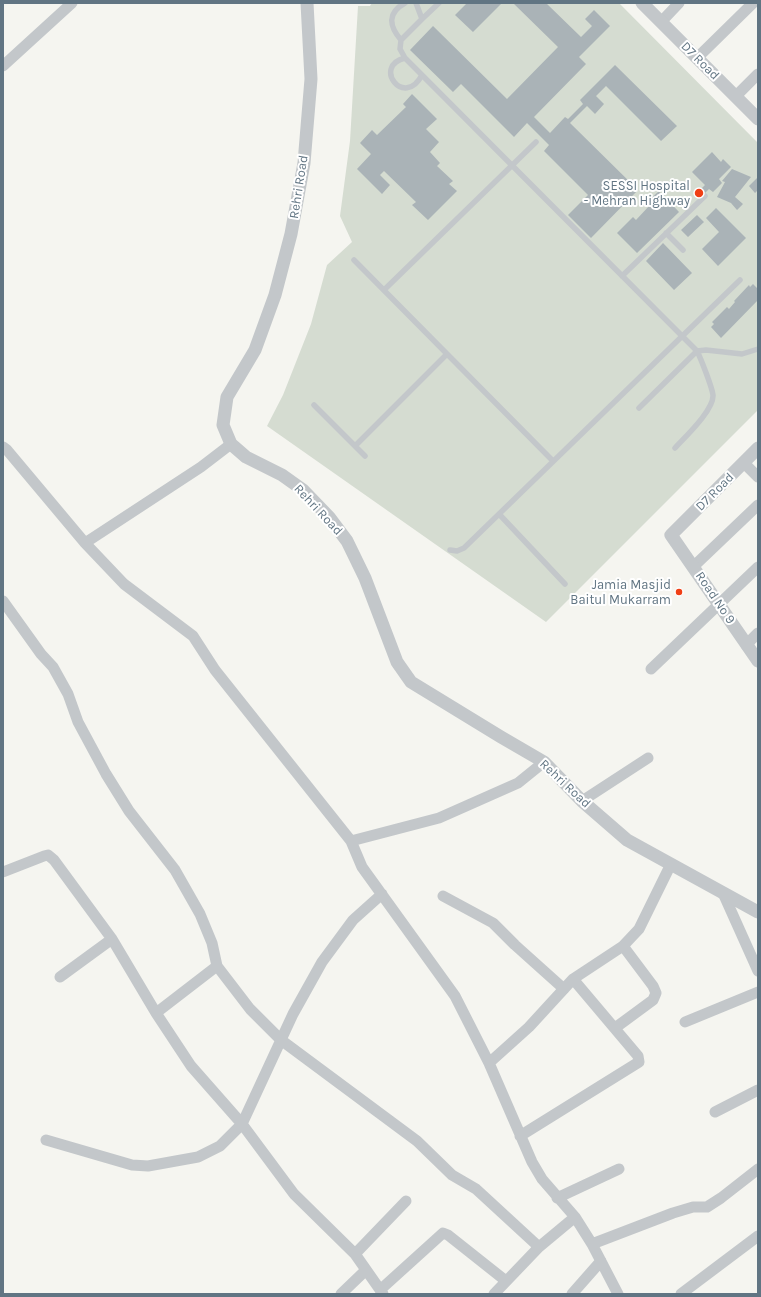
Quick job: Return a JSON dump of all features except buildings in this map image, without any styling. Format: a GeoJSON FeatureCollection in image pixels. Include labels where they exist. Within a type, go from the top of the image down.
{"type":"FeatureCollection","features":[{"type":"Feature","properties":{"kind":"street"},"geometry":{"type":"LineString","coordinates":[[3,66],[72,3]]}},
{"type":"Feature","properties":{"kind":"street","name":"Rehri Road"},"geometry":{"type":"LineString","coordinates":[[307,3],[310,79],[304,163],[291,234],[275,295],[255,350],[227,397],[223,426],[231,444],[246,457],[282,475],[303,490],[329,517],[347,541],[365,578],[397,662],[411,682],[544,762],[582,801],[627,840],[758,912]]}},
{"type":"Feature","properties":{"kind":"street","name":"D7 Road"},"geometry":{"type":"LineString","coordinates":[[642,3],[758,119]]}},
{"type":"Feature","properties":{"kind":"street"},"geometry":{"type":"LineString","coordinates":[[661,22],[679,3]]}},
{"type":"Feature","properties":{"kind":"street"},"geometry":{"type":"LineString","coordinates":[[697,58],[753,3]]}},
{"type":"Feature","properties":{"kind":"street"},"geometry":{"type":"LineString","coordinates":[[736,96],[758,74]]}},
{"type":"Feature","properties":{"kind":"street"},"geometry":{"type":"LineString","coordinates":[[85,543],[201,467],[231,444]]}},
{"type":"Feature","properties":{"kind":"street"},"geometry":{"type":"LineString","coordinates":[[3,447],[85,543],[124,584],[193,636],[215,670],[351,842],[362,866],[455,996],[489,1064],[532,1162],[542,1179],[575,1217],[592,1244],[618,1294]]}},
{"type":"Feature","properties":{"kind":"street","name":"D7 Road"},"geometry":{"type":"LineString","coordinates":[[671,535],[758,448]]}},
{"type":"Feature","properties":{"kind":"street"},"geometry":{"type":"LineString","coordinates":[[744,463],[758,477]]}},
{"type":"Feature","properties":{"kind":"street"},"geometry":{"type":"LineString","coordinates":[[693,567],[758,505]]}},
{"type":"Feature","properties":{"kind":"street","name":"Road No 9"},"geometry":{"type":"LineString","coordinates":[[671,535],[758,661]]}},
{"type":"Feature","properties":{"kind":"street"},"geometry":{"type":"LineString","coordinates":[[651,669],[758,568]]}},
{"type":"Feature","properties":{"kind":"street"},"geometry":{"type":"LineString","coordinates":[[3,601],[41,654],[53,667],[68,694],[78,722],[106,774],[129,811],[175,870],[200,914],[212,944],[217,966],[250,1008],[281,1040],[417,1141],[452,1175],[476,1189],[539,1247]]}},
{"type":"Feature","properties":{"kind":"street"},"geometry":{"type":"LineString","coordinates":[[746,645],[758,633]]}},
{"type":"Feature","properties":{"kind":"street"},"geometry":{"type":"LineString","coordinates":[[582,801],[648,758]]}},
{"type":"Feature","properties":{"kind":"street"},"geometry":{"type":"LineString","coordinates":[[351,842],[439,818],[518,783],[544,762]]}},
{"type":"Feature","properties":{"kind":"street"},"geometry":{"type":"LineString","coordinates":[[3,872],[44,856],[48,855],[51,857],[112,939],[156,1013],[191,1066],[242,1124],[294,1194],[355,1254],[382,1292],[443,1234],[448,1235],[506,1281]]}},
{"type":"Feature","properties":{"kind":"street"},"geometry":{"type":"LineString","coordinates":[[489,1064],[528,1027],[573,979],[623,946],[639,928],[671,864]]}},
{"type":"Feature","properties":{"kind":"street"},"geometry":{"type":"LineString","coordinates":[[723,893],[758,971]]}},
{"type":"Feature","properties":{"kind":"street"},"geometry":{"type":"LineString","coordinates":[[46,1140],[132,1165],[148,1166],[198,1157],[220,1146],[242,1124],[293,1014],[322,962],[343,931],[382,894]]}},
{"type":"Feature","properties":{"kind":"street"},"geometry":{"type":"LineString","coordinates":[[443,896],[494,923],[515,945],[564,989]]}},
{"type":"Feature","properties":{"kind":"street"},"geometry":{"type":"LineString","coordinates":[[60,976],[112,939]]}},
{"type":"Feature","properties":{"kind":"street"},"geometry":{"type":"LineString","coordinates":[[615,1028],[653,1000],[656,993],[653,986],[623,946]]}},
{"type":"Feature","properties":{"kind":"street"},"geometry":{"type":"LineString","coordinates":[[156,1013],[217,966]]}},
{"type":"Feature","properties":{"kind":"street"},"geometry":{"type":"LineString","coordinates":[[520,1136],[639,1062],[638,1056],[573,979]]}},
{"type":"Feature","properties":{"kind":"street"},"geometry":{"type":"LineString","coordinates":[[685,1022],[758,992]]}},
{"type":"Feature","properties":{"kind":"street"},"geometry":{"type":"LineString","coordinates":[[715,1112],[758,1090]]}},
{"type":"Feature","properties":{"kind":"street"},"geometry":{"type":"LineString","coordinates":[[557,1198],[619,1169]]}},
{"type":"Feature","properties":{"kind":"street"},"geometry":{"type":"LineString","coordinates":[[592,1244],[673,1213],[693,1207],[707,1207],[758,1169]]}},
{"type":"Feature","properties":{"kind":"street"},"geometry":{"type":"LineString","coordinates":[[355,1254],[406,1201]]}},
{"type":"Feature","properties":{"kind":"street"},"geometry":{"type":"LineString","coordinates":[[494,1294],[539,1247],[575,1217]]}},
{"type":"Feature","properties":{"kind":"street"},"geometry":{"type":"LineString","coordinates":[[680,1294],[758,1236]]}},
{"type":"Feature","properties":{"kind":"street"},"geometry":{"type":"LineString","coordinates":[[572,1294],[601,1261]]}},
{"type":"Feature","properties":{"kind":"street"},"geometry":{"type":"LineString","coordinates":[[341,1294],[366,1270]]}},
{"type":"Feature","properties":{"kind":"lane"},"geometry":{"type":"LineString","coordinates":[[402,40],[393,29],[391,21],[397,8],[405,3]]}},
{"type":"Feature","properties":{"kind":"lane"},"geometry":{"type":"LineString","coordinates":[[416,3],[422,19]]}},
{"type":"Feature","properties":{"kind":"lane"},"geometry":{"type":"LineString","coordinates":[[439,3],[402,40],[400,49],[405,58],[696,351],[713,395],[711,404],[705,414],[675,448]]}},
{"type":"Feature","properties":{"kind":"lane"},"geometry":{"type":"LineString","coordinates":[[405,58],[398,59],[393,64],[391,77],[394,83],[400,87],[406,88],[413,86],[418,82],[422,74]]}},
{"type":"Feature","properties":{"kind":"lane"},"geometry":{"type":"LineString","coordinates":[[384,290],[536,142]]}},
{"type":"Feature","properties":{"kind":"lane"},"geometry":{"type":"LineString","coordinates":[[622,276],[705,196]]}},
{"type":"Feature","properties":{"kind":"lane"},"geometry":{"type":"LineString","coordinates":[[666,233],[684,250]]}},
{"type":"Feature","properties":{"kind":"lane"},"geometry":{"type":"LineString","coordinates":[[354,260],[554,461]]}},
{"type":"Feature","properties":{"kind":"lane"},"geometry":{"type":"LineString","coordinates":[[450,550],[457,551],[464,548],[740,280]]}},
{"type":"Feature","properties":{"kind":"lane"},"geometry":{"type":"LineString","coordinates":[[639,408],[696,351],[706,350],[742,354],[758,349]]}},
{"type":"Feature","properties":{"kind":"lane"},"geometry":{"type":"LineString","coordinates":[[355,446],[448,354]]}},
{"type":"Feature","properties":{"kind":"lane"},"geometry":{"type":"LineString","coordinates":[[314,404],[365,456]]}},
{"type":"Feature","properties":{"kind":"lane"},"geometry":{"type":"LineString","coordinates":[[499,514],[565,584]]}},
{"type":"Feature","properties":{"kind":"shaded area"},"geometry":{"type":"Polygon","coordinates":[[[372,3],[619,3],[758,143],[758,410],[546,622],[267,426],[283,395],[311,324],[327,265],[352,242],[340,216],[350,141],[358,6],[370,6],[372,3]]]}},
{"type":"Feature","properties":{"kind":"place","name":"SESSI Hospital - Mehran Highway"},"geometry":{"type":"Point","coordinates":[699,193]}},
{"type":"Feature","properties":{"kind":"place","name":"Jamia Masjid Baitul Mukarram"},"geometry":{"type":"Point","coordinates":[679,592]}}]}
